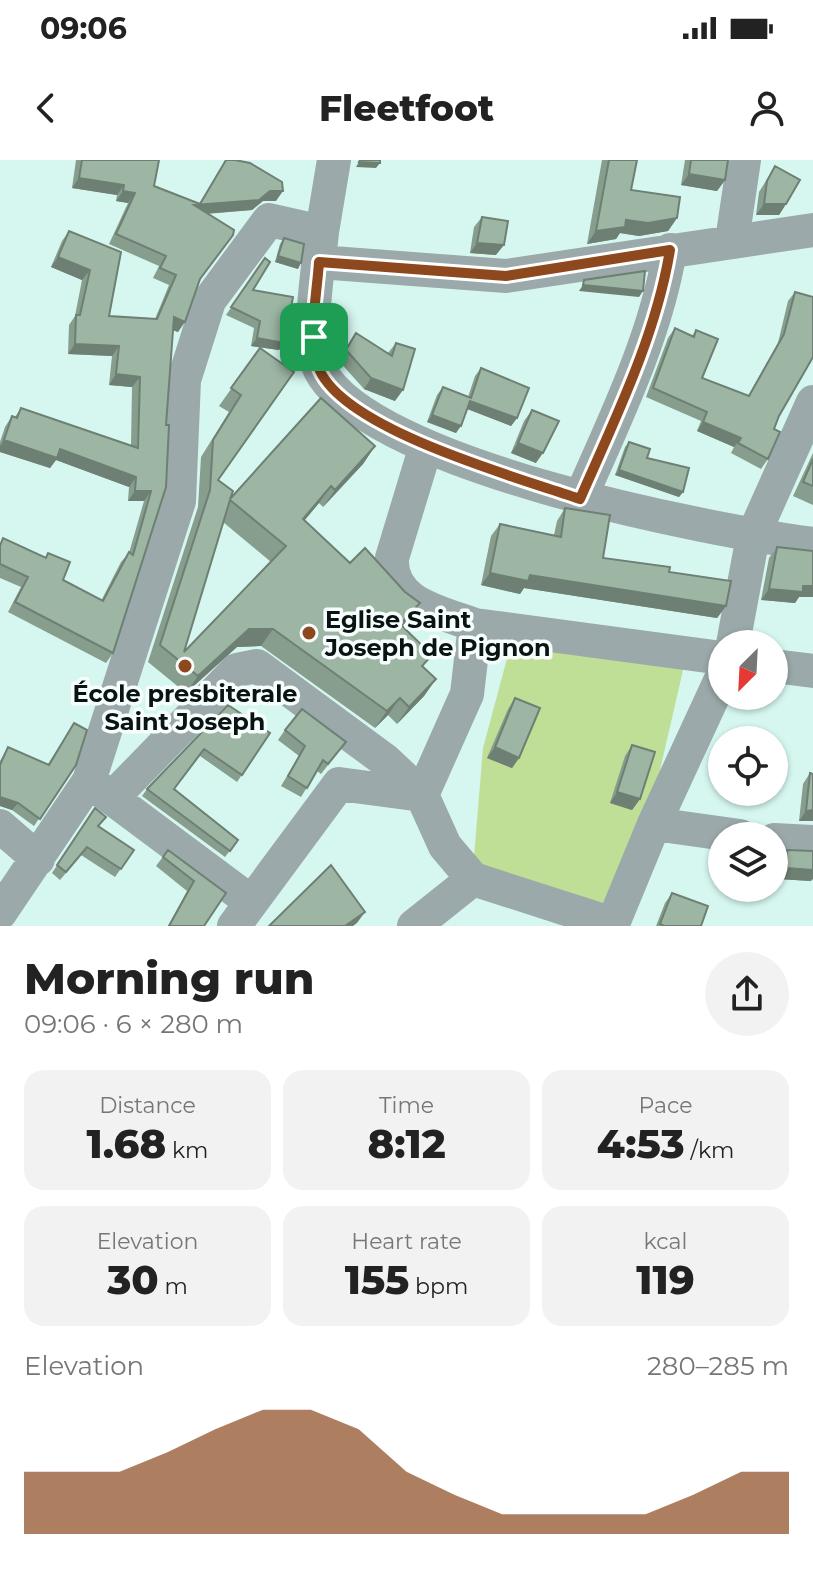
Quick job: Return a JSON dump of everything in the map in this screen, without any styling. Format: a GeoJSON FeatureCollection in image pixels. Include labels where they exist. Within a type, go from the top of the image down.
{"type":"FeatureCollection","features":[{"type":"Feature","properties":{"kind":"street"},"geometry":{"type":"LineString","coordinates":[[334,160],[320,247],[314,337],[318,366],[330,387],[356,410],[426,446],[580,499],[753,536],[813,544]]}},
{"type":"Feature","properties":{"kind":"street"},"geometry":{"type":"LineString","coordinates":[[732,241],[744,160]]}},
{"type":"Feature","properties":{"kind":"street"},"geometry":{"type":"LineString","coordinates":[[100,789],[179,501],[184,380],[209,301],[269,220],[320,247],[506,276],[813,230]]}},
{"type":"Feature","properties":{"kind":"street"},"geometry":{"type":"LineString","coordinates":[[580,499],[643,346],[665,279],[670,250]]}},
{"type":"Feature","properties":{"kind":"street"},"geometry":{"type":"LineString","coordinates":[[736,630],[753,536],[813,402]]}},
{"type":"Feature","properties":{"kind":"street"},"geometry":{"type":"LineString","coordinates":[[426,446],[392,558],[391,575],[399,589],[413,601],[475,625],[708,656]]}},
{"type":"Feature","properties":{"kind":"street"},"geometry":{"type":"LineString","coordinates":[[422,795],[467,694],[475,625]]}},
{"type":"Feature","properties":{"kind":"street"},"geometry":{"type":"LineString","coordinates":[[0,913],[38,859],[100,789],[237,670],[257,666],[386,761],[422,795],[445,846],[473,879],[612,925],[708,707]]}},
{"type":"Feature","properties":{"kind":"street"},"geometry":{"type":"LineString","coordinates":[[788,668],[813,671]]}},
{"type":"Feature","properties":{"kind":"street"},"geometry":{"type":"LineString","coordinates":[[100,789],[242,914],[339,784],[422,795]]}},
{"type":"Feature","properties":{"kind":"street"},"geometry":{"type":"LineString","coordinates":[[654,824],[708,832]]}},
{"type":"Feature","properties":{"kind":"street"},"geometry":{"type":"LineString","coordinates":[[0,826],[38,859]]}},
{"type":"Feature","properties":{"kind":"street"},"geometry":{"type":"LineString","coordinates":[[788,841],[813,842]]}},
{"type":"Feature","properties":{"kind":"street"},"geometry":{"type":"LineString","coordinates":[[414,926],[473,879]]}},
{"type":"Feature","properties":{"kind":"green space"},"geometry":{"type":"Polygon","coordinates":[[[512,640],[684,666],[657,783],[610,907],[473,869],[483,748],[512,640]]]}},
{"type":"Feature","properties":{"kind":"building"},"geometry":{"type":"Polygon","coordinates":[[[82,160],[159,160],[154,186],[200,204],[226,160],[250,163],[282,182],[283,191],[270,191],[259,200],[194,205],[234,230],[200,279],[185,322],[174,317],[166,425],[169,425],[166,487],[113,653],[15,602],[28,577],[0,564],[3,538],[46,558],[48,553],[70,562],[63,580],[103,601],[129,552],[133,555],[151,491],[135,491],[136,477],[60,449],[57,458],[4,440],[12,416],[17,418],[21,408],[138,448],[140,377],[116,374],[119,346],[75,344],[76,315],[80,315],[90,270],[58,257],[69,231],[121,252],[109,316],[157,319],[176,275],[160,268],[166,256],[116,234],[135,193],[123,191],[124,185],[79,178],[82,160]]]}},
{"type":"Feature","properties":{"kind":"building"},"geometry":{"type":"Polygon","coordinates":[[[380,160],[380,163],[359,162],[380,160]]]}},
{"type":"Feature","properties":{"kind":"building"},"geometry":{"type":"Polygon","coordinates":[[[609,160],[637,160],[631,190],[680,197],[677,218],[648,223],[626,220],[625,227],[596,231],[609,160]]]}},
{"type":"Feature","properties":{"kind":"building"},"geometry":{"type":"Polygon","coordinates":[[[691,160],[728,160],[725,180],[689,174],[691,160]]]}},
{"type":"Feature","properties":{"kind":"building"},"geometry":{"type":"Polygon","coordinates":[[[775,166],[800,180],[786,204],[764,204],[767,181],[775,166]]]}},
{"type":"Feature","properties":{"kind":"building"},"geometry":{"type":"Polygon","coordinates":[[[482,217],[508,221],[504,245],[477,243],[482,217]]]}},
{"type":"Feature","properties":{"kind":"building"},"geometry":{"type":"Polygon","coordinates":[[[284,238],[304,244],[301,263],[278,256],[284,238]]]}},
{"type":"Feature","properties":{"kind":"building"},"geometry":{"type":"Polygon","coordinates":[[[265,258],[270,262],[253,290],[293,297],[284,343],[257,338],[260,321],[231,307],[265,258]]]}},
{"type":"Feature","properties":{"kind":"building"},"geometry":{"type":"Polygon","coordinates":[[[645,271],[643,291],[583,285],[584,280],[645,271]]]}},
{"type":"Feature","properties":{"kind":"building"},"geometry":{"type":"Polygon","coordinates":[[[795,292],[813,297],[813,357],[779,416],[774,429],[780,432],[768,459],[738,443],[741,438],[703,422],[707,412],[653,388],[675,328],[694,337],[696,330],[718,339],[702,378],[749,396],[784,334],[795,292]]]}},
{"type":"Feature","properties":{"kind":"building"},"geometry":{"type":"Polygon","coordinates":[[[356,333],[392,356],[396,343],[415,349],[403,390],[371,378],[346,350],[356,333]]]}},
{"type":"Feature","properties":{"kind":"building"},"geometry":{"type":"Polygon","coordinates":[[[260,348],[294,372],[218,480],[233,491],[230,499],[321,398],[375,446],[335,490],[331,486],[303,519],[350,563],[365,548],[405,592],[420,603],[400,624],[432,655],[422,666],[436,679],[409,707],[400,698],[387,711],[273,629],[249,629],[198,676],[160,645],[210,490],[213,440],[241,395],[231,388],[260,348]],[[230,500],[184,652],[286,546],[230,500]]]}},
{"type":"Feature","properties":{"kind":"building"},"geometry":{"type":"Polygon","coordinates":[[[481,368],[529,388],[517,418],[470,401],[461,426],[432,415],[443,387],[471,398],[481,368]]]}},
{"type":"Feature","properties":{"kind":"building"},"geometry":{"type":"Polygon","coordinates":[[[532,410],[559,421],[543,453],[518,443],[532,410]]]}},
{"type":"Feature","properties":{"kind":"building"},"geometry":{"type":"Polygon","coordinates":[[[629,442],[650,449],[647,458],[689,468],[683,492],[619,470],[629,442]]]}},
{"type":"Feature","properties":{"kind":"building"},"geometry":{"type":"Polygon","coordinates":[[[813,459],[813,486],[803,482],[813,459]]]}},
{"type":"Feature","properties":{"kind":"building"},"geometry":{"type":"Polygon","coordinates":[[[565,508],[610,515],[603,558],[670,567],[669,572],[731,581],[726,606],[530,575],[528,581],[490,573],[500,524],[561,537],[565,508]]]}},
{"type":"Feature","properties":{"kind":"building"},"geometry":{"type":"Polygon","coordinates":[[[777,547],[813,551],[813,586],[803,586],[803,592],[769,589],[777,547]]]}},
{"type":"Feature","properties":{"kind":"building"},"geometry":{"type":"Polygon","coordinates":[[[515,698],[540,708],[519,758],[495,747],[515,698]]]}},
{"type":"Feature","properties":{"kind":"building"},"geometry":{"type":"Polygon","coordinates":[[[228,705],[270,733],[242,775],[204,749],[174,789],[238,840],[230,851],[147,789],[228,705]]]}},
{"type":"Feature","properties":{"kind":"building"},"geometry":{"type":"Polygon","coordinates":[[[302,709],[346,742],[328,764],[323,760],[307,788],[288,776],[305,746],[285,730],[302,709]]]}},
{"type":"Feature","properties":{"kind":"building"},"geometry":{"type":"Polygon","coordinates":[[[74,723],[87,730],[76,765],[40,819],[18,803],[0,797],[0,765],[8,747],[49,765],[74,723]]]}},
{"type":"Feature","properties":{"kind":"building"},"geometry":{"type":"Polygon","coordinates":[[[632,745],[655,752],[640,799],[617,792],[632,745]]]}},
{"type":"Feature","properties":{"kind":"building"},"geometry":{"type":"Polygon","coordinates":[[[810,773],[813,774],[813,810],[806,811],[810,773]]]}},
{"type":"Feature","properties":{"kind":"building"},"geometry":{"type":"Polygon","coordinates":[[[95,808],[106,817],[98,826],[134,850],[121,869],[87,847],[66,872],[57,865],[95,808]]]}},
{"type":"Feature","properties":{"kind":"building"},"geometry":{"type":"Polygon","coordinates":[[[168,850],[226,893],[204,926],[169,926],[194,881],[163,857],[168,850]]]}},
{"type":"Feature","properties":{"kind":"building"},"geometry":{"type":"Polygon","coordinates":[[[788,850],[813,851],[813,870],[788,868],[788,850]]]}},
{"type":"Feature","properties":{"kind":"building"},"geometry":{"type":"Polygon","coordinates":[[[331,865],[365,912],[345,926],[269,926],[331,865]]]}},
{"type":"Feature","properties":{"kind":"building"},"geometry":{"type":"Polygon","coordinates":[[[672,893],[708,906],[701,926],[660,924],[672,893]]]}},
{"type":"Feature","properties":{"kind":"place","name":"Eglise Saint Joseph de Pignon"},"geometry":{"type":"Point","coordinates":[309,633]}},
{"type":"Feature","properties":{"kind":"place","name":"École presbiterale Saint Joseph"},"geometry":{"type":"Point","coordinates":[185,666]}},
{"type":"Feature","properties":{"kind":"route"},"geometry":{"type":"LineString","coordinates":[[670,250],[665,279],[643,346],[580,499],[426,446],[356,410],[330,387],[318,366],[314,337],[319,262],[472,276],[506,276],[554,271],[670,250]]}}]}
